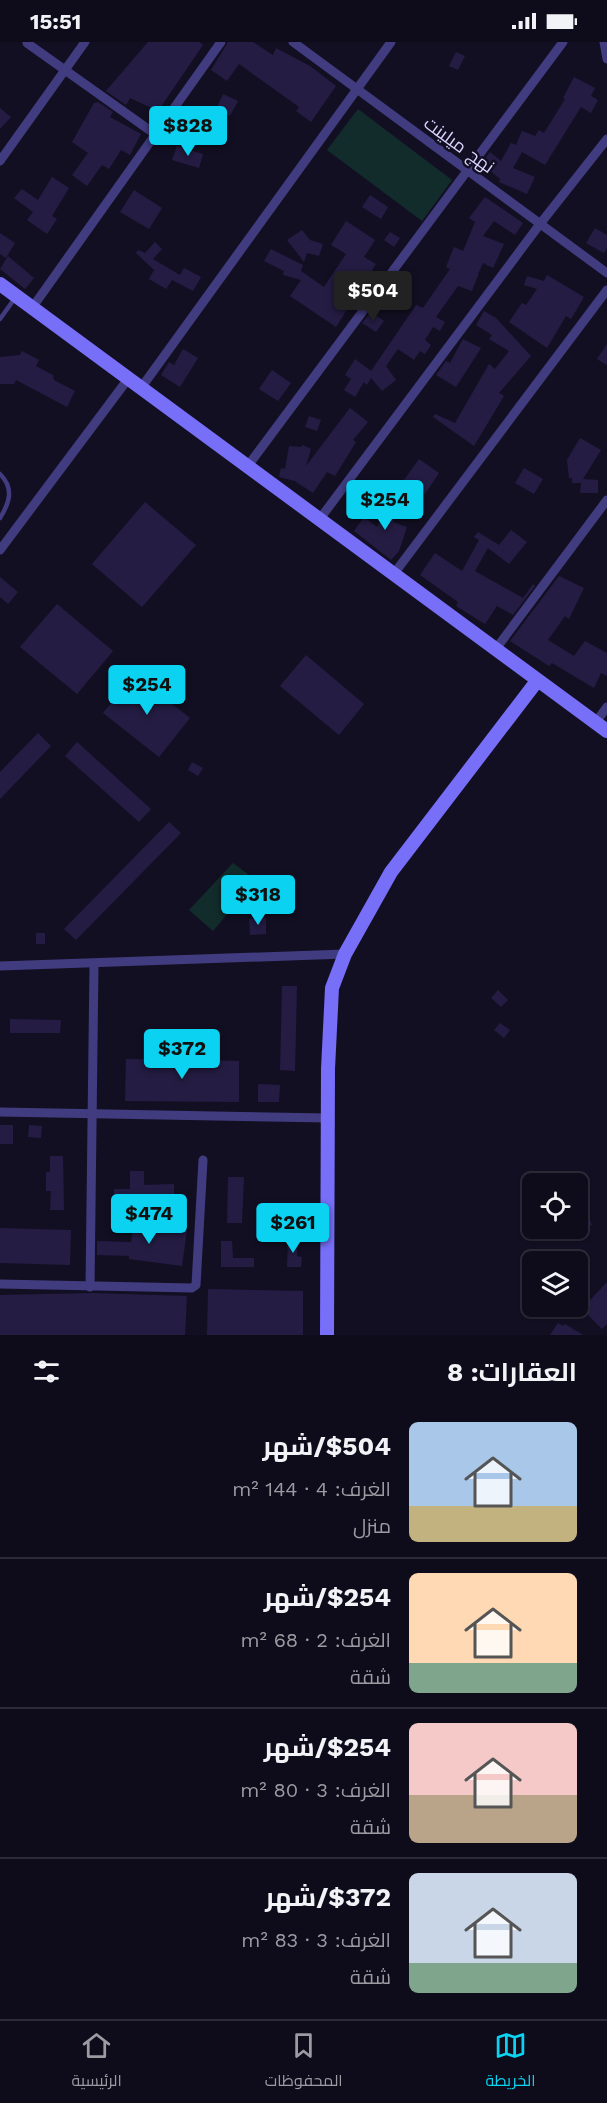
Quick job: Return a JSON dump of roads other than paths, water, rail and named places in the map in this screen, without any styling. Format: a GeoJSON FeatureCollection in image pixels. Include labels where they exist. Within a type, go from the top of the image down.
{"type":"FeatureCollection","features":[{"type":"Feature","properties":{"kind":"main road"},"geometry":{"type":"LineString","coordinates":[[0,284],[607,731]]}},
{"type":"Feature","properties":{"kind":"main road"},"geometry":{"type":"LineString","coordinates":[[327,1335],[328,1119],[332,988],[345,954],[391,872],[537,681]]}},
{"type":"Feature","properties":{"kind":"street"},"geometry":{"type":"LineString","coordinates":[[0,161],[85,42]]}},
{"type":"Feature","properties":{"kind":"street"},"geometry":{"type":"LineString","coordinates":[[32,308],[221,42]]}},
{"type":"Feature","properties":{"kind":"street","name":"نهج ميلينت"},"geometry":{"type":"LineString","coordinates":[[293,42],[607,273]]}},
{"type":"Feature","properties":{"kind":"street"},"geometry":{"type":"LineString","coordinates":[[141,388],[391,42]]}},
{"type":"Feature","properties":{"kind":"street"},"geometry":{"type":"LineString","coordinates":[[247,467],[563,42]]}},
{"type":"Feature","properties":{"kind":"street"},"geometry":{"type":"LineString","coordinates":[[604,42],[607,58]]}},
{"type":"Feature","properties":{"kind":"street"},"geometry":{"type":"LineString","coordinates":[[27,43],[156,134]]}},
{"type":"Feature","properties":{"kind":"street"},"geometry":{"type":"LineString","coordinates":[[319,520],[540,224],[607,139]]}},
{"type":"Feature","properties":{"kind":"street"},"geometry":{"type":"LineString","coordinates":[[393,575],[607,290]]}},
{"type":"Feature","properties":{"kind":"street"},"geometry":{"type":"LineString","coordinates":[[0,550],[128,379]]}},
{"type":"Feature","properties":{"kind":"street"},"geometry":{"type":"LineString","coordinates":[[495,650],[607,500]]}},
{"type":"Feature","properties":{"kind":"street"},"geometry":{"type":"LineString","coordinates":[[596,722],[607,707]]}},
{"type":"Feature","properties":{"kind":"street"},"geometry":{"type":"LineString","coordinates":[[0,966],[345,954]]}},
{"type":"Feature","properties":{"kind":"street"},"geometry":{"type":"LineString","coordinates":[[90,1287],[90,1115],[94,964]]}},
{"type":"Feature","properties":{"kind":"street"},"geometry":{"type":"LineString","coordinates":[[0,1112],[328,1119]]}},
{"type":"Feature","properties":{"kind":"street"},"geometry":{"type":"LineString","coordinates":[[0,1284],[187,1289],[196,1285],[203,1160]]}},
{"type":"Feature","properties":{"kind":"lane"},"geometry":{"type":"LineString","coordinates":[[0,319],[16,296]]}},
{"type":"Feature","properties":{"kind":"lane"},"geometry":{"type":"LineString","coordinates":[[0,474],[8,484],[11,495],[0,518]]}}]}
